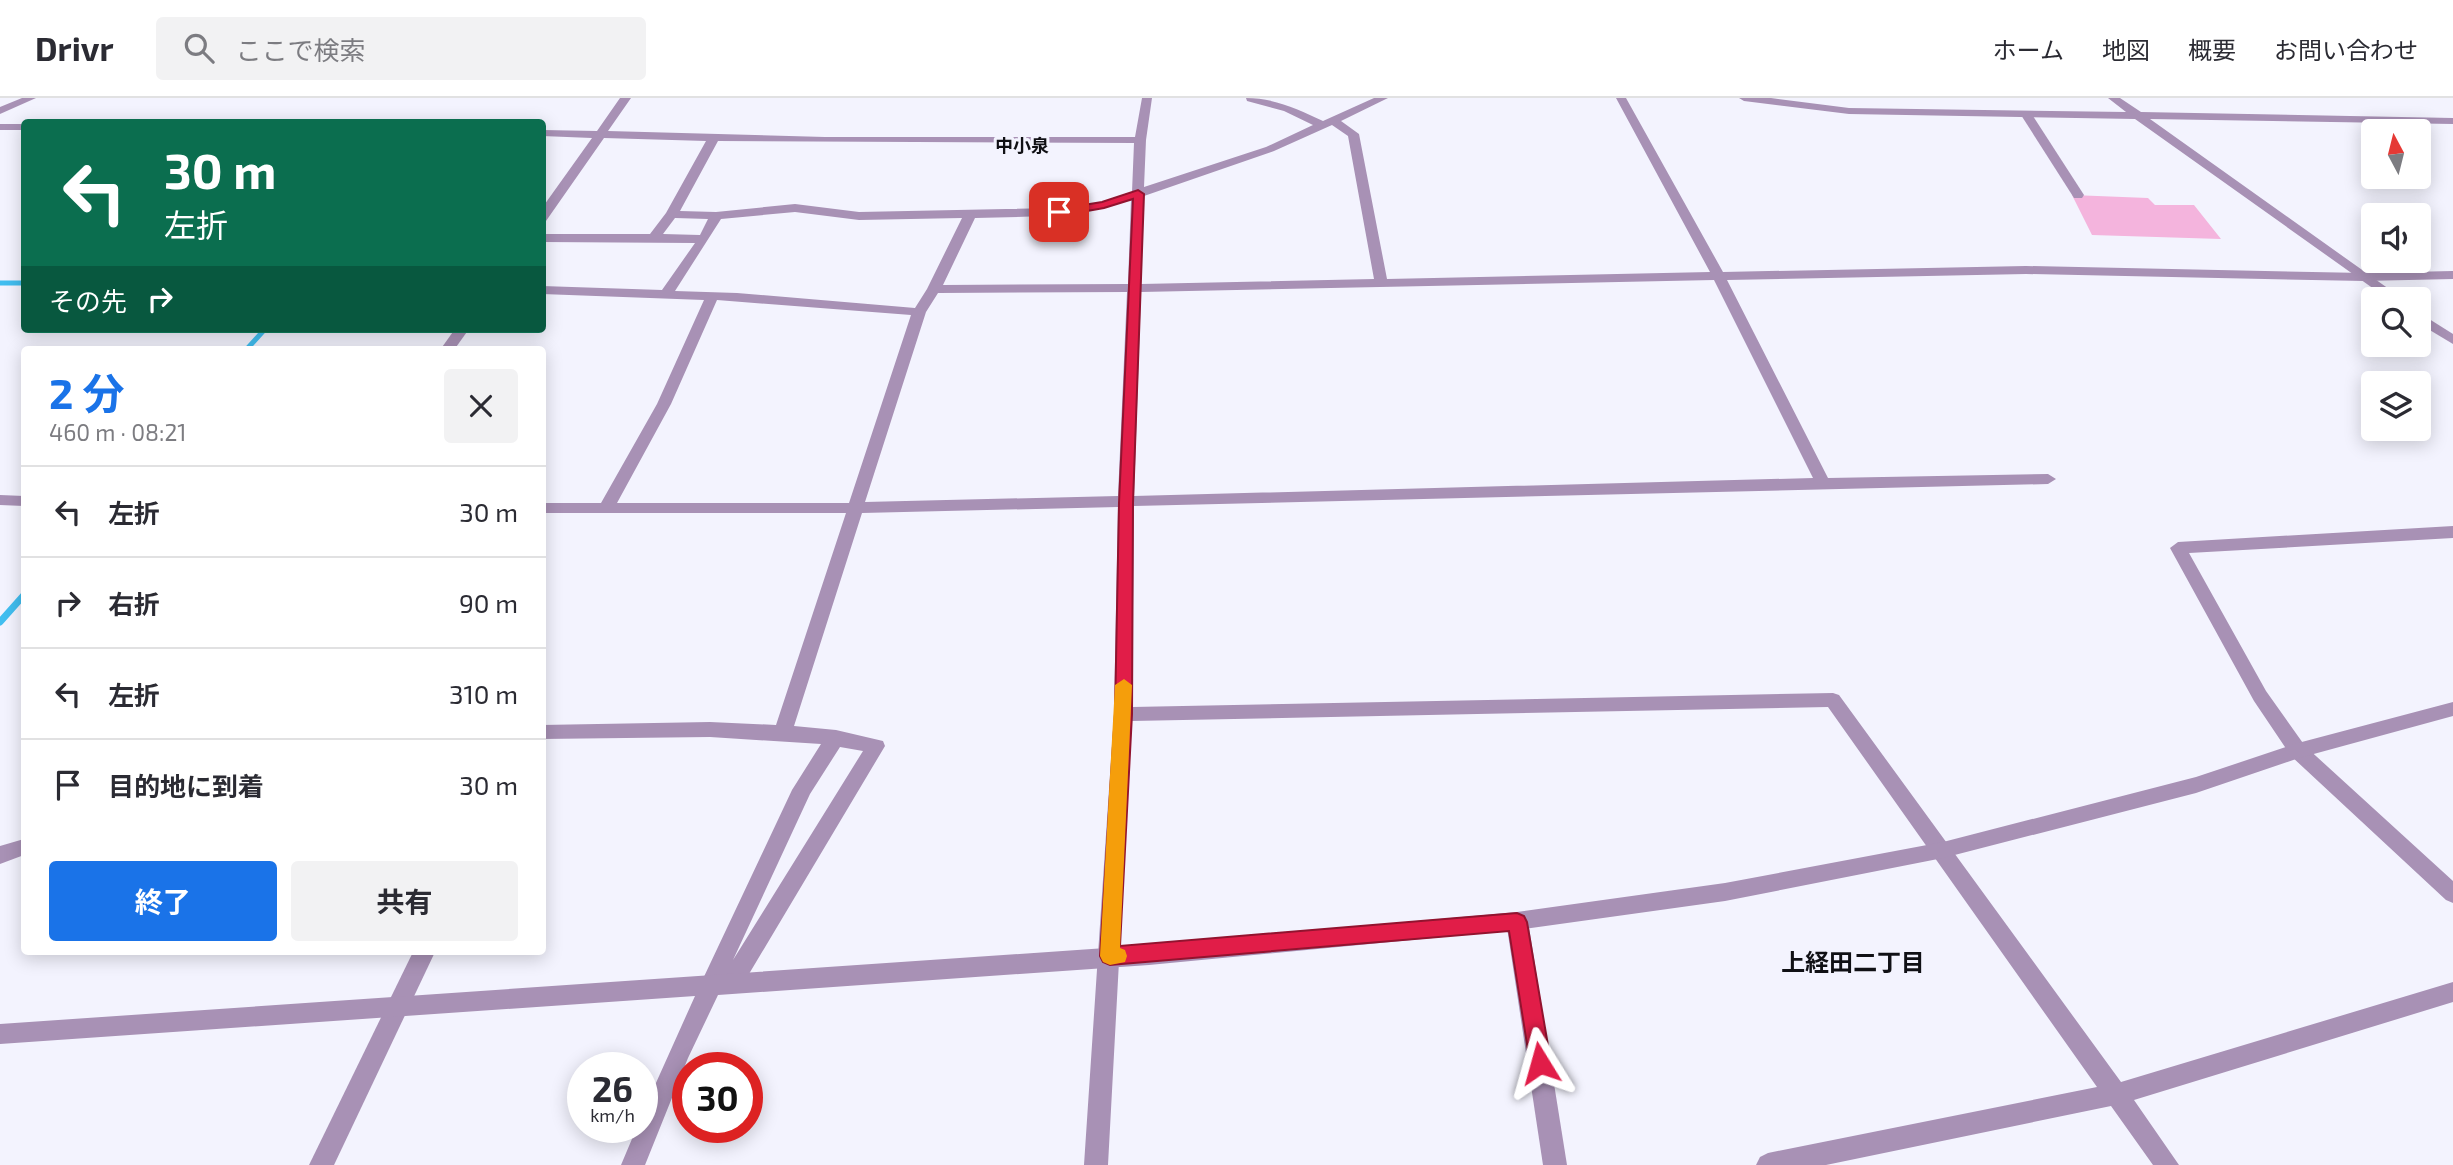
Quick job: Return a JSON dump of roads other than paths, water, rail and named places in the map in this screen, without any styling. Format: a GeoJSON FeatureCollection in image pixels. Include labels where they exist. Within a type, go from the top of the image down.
{"type":"FeatureCollection","features":[{"type":"Feature","properties":{"kind":"street"},"geometry":{"type":"LineString","coordinates":[[0,111],[31,98]]}},
{"type":"Feature","properties":{"kind":"street"},"geometry":{"type":"LineString","coordinates":[[546,212],[626,98]]}},
{"type":"Feature","properties":{"kind":"street"},"geometry":{"type":"LineString","coordinates":[[1096,1165],[1123,714],[1126,503],[1134,288],[1140,139],[1147,98]]}},
{"type":"Feature","properties":{"kind":"street"},"geometry":{"type":"LineString","coordinates":[[673,214],[716,216],[795,208],[859,216],[970,214],[1059,212],[1104,205],[1270,149],[1383,98]]}},
{"type":"Feature","properties":{"kind":"street"},"geometry":{"type":"LineString","coordinates":[[1621,98],[1719,276],[1823,483]]}},
{"type":"Feature","properties":{"kind":"street"},"geometry":{"type":"LineString","coordinates":[[1744,98],[1849,111],[2453,121]]}},
{"type":"Feature","properties":{"kind":"street"},"geometry":{"type":"LineString","coordinates":[[2113,98],[2379,287]]}},
{"type":"Feature","properties":{"kind":"street"},"geometry":{"type":"LineString","coordinates":[[1251,99],[1288,109],[1353,134],[1381,283]]}},
{"type":"Feature","properties":{"kind":"street"},"geometry":{"type":"LineString","coordinates":[[2027,115],[2078,195]]}},
{"type":"Feature","properties":{"kind":"street"},"geometry":{"type":"LineString","coordinates":[[0,127],[21,127]]}},
{"type":"Feature","properties":{"kind":"street"},"geometry":{"type":"LineString","coordinates":[[546,133],[825,140],[1140,139]]}},
{"type":"Feature","properties":{"kind":"street"},"geometry":{"type":"LineString","coordinates":[[654,238],[673,214],[714,137]]}},
{"type":"Feature","properties":{"kind":"street"},"geometry":{"type":"LineString","coordinates":[[783,731],[919,312],[934,289],[970,214]]}},
{"type":"Feature","properties":{"kind":"street"},"geometry":{"type":"LineString","coordinates":[[666,295],[704,239],[716,216]]}},
{"type":"Feature","properties":{"kind":"street"},"geometry":{"type":"LineString","coordinates":[[546,238],[704,239]]}},
{"type":"Feature","properties":{"kind":"street"},"geometry":{"type":"LineString","coordinates":[[934,289],[1134,288],[2025,270],[2364,277],[2453,275]]}},
{"type":"Feature","properties":{"kind":"street"},"geometry":{"type":"LineString","coordinates":[[546,290],[712,296],[919,312]]}},
{"type":"Feature","properties":{"kind":"street"},"geometry":{"type":"LineString","coordinates":[[605,509],[664,404],[712,296]]}},
{"type":"Feature","properties":{"kind":"street"},"geometry":{"type":"LineString","coordinates":[[2431,325],[2453,340]]}},
{"type":"Feature","properties":{"kind":"street"},"geometry":{"type":"LineString","coordinates":[[546,508],[857,508],[1126,503],[2048,479]]}},
{"type":"Feature","properties":{"kind":"street"},"geometry":{"type":"LineString","coordinates":[[0,500],[21,501]]}},
{"type":"Feature","properties":{"kind":"street"},"geometry":{"type":"LineString","coordinates":[[2453,532],[2178,548],[2260,696],[2298,751],[2453,894]]}},
{"type":"Feature","properties":{"kind":"street"},"geometry":{"type":"LineString","coordinates":[[1123,714],[1833,700],[2167,1165]]}},
{"type":"Feature","properties":{"kind":"street"},"geometry":{"type":"LineString","coordinates":[[0,1034],[1110,956],[1517,922],[1725,892],[1943,850],[2196,785],[2298,751],[2453,709]]}},
{"type":"Feature","properties":{"kind":"street"},"geometry":{"type":"LineString","coordinates":[[546,732],[783,731],[836,737],[876,746],[773,911],[722,982],[678,1055],[633,1165]]}},
{"type":"Feature","properties":{"kind":"street"},"geometry":{"type":"LineString","coordinates":[[722,982],[802,790],[836,737]]}},
{"type":"Feature","properties":{"kind":"street"},"geometry":{"type":"LineString","coordinates":[[0,855],[21,848]]}},
{"type":"Feature","properties":{"kind":"street"},"geometry":{"type":"LineString","coordinates":[[1517,922],[1555,1165]]}},
{"type":"Feature","properties":{"kind":"street"},"geometry":{"type":"LineString","coordinates":[[321,1165],[423,955]]}},
{"type":"Feature","properties":{"kind":"street"},"geometry":{"type":"LineString","coordinates":[[1768,1165],[2117,1094],[2453,992]]}},
{"type":"Feature","properties":{"kind":"waterway"},"geometry":{"type":"LineString","coordinates":[[0,283],[21,283]]}},
{"type":"Feature","properties":{"kind":"waterway"},"geometry":{"type":"LineString","coordinates":[[250,346],[261,333]]}},
{"type":"Feature","properties":{"kind":"waterway"},"geometry":{"type":"LineString","coordinates":[[0,622],[21,598]]}},
{"type":"Feature","properties":{"kind":"district","name":"中小泉"},"geometry":{"type":"Point","coordinates":[1022,146]}},
{"type":"Feature","properties":{"kind":"district","name":"上経田二丁目"},"geometry":{"type":"Point","coordinates":[1853,963]}}]}
